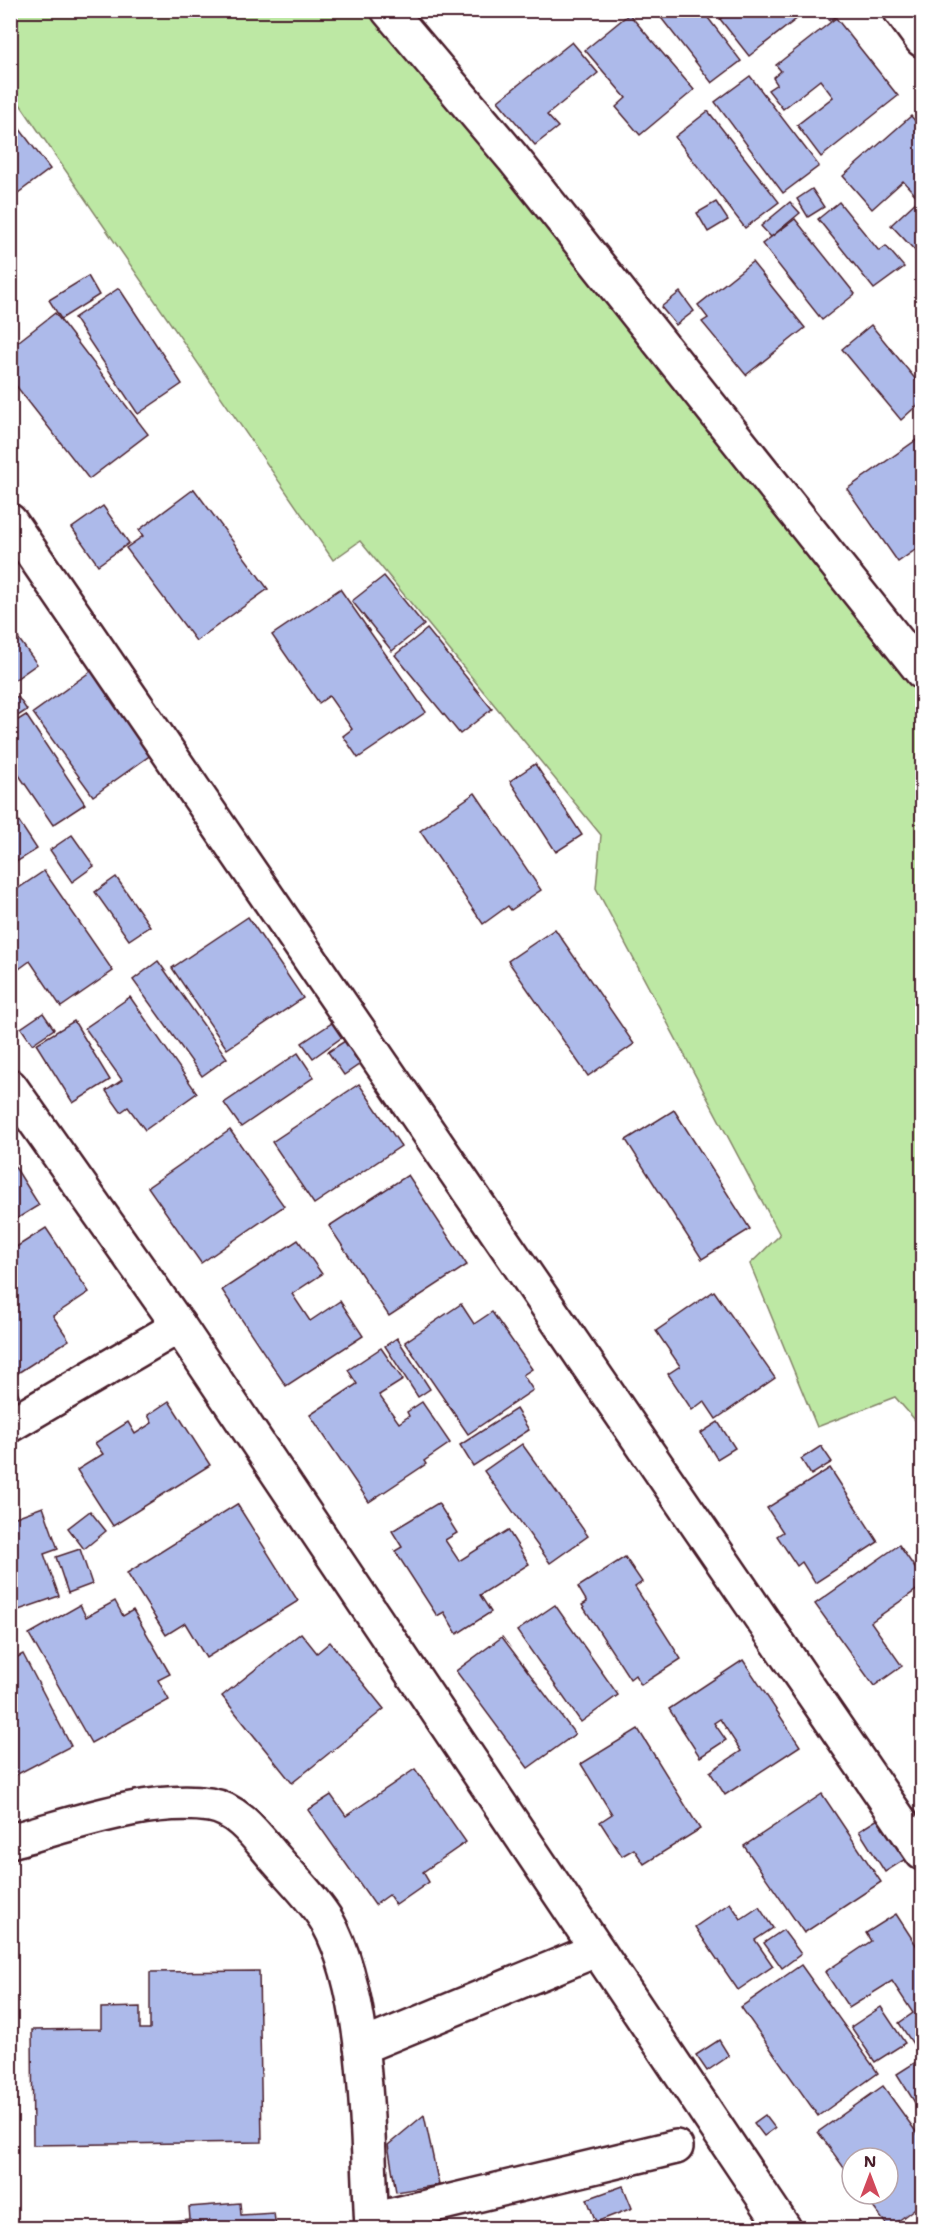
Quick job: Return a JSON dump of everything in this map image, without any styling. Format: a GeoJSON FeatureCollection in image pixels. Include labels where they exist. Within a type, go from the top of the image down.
{"type":"FeatureCollection","features":[{"type":"Feature","properties":{"kind":"street"},"geometry":{"type":"LineString","coordinates":[[388,10],[513,159],[922,672]]}},
{"type":"Feature","properties":{"kind":"street"},"geometry":{"type":"LineString","coordinates":[[900,10],[922,40]]}},
{"type":"Feature","properties":{"kind":"street"},"geometry":{"type":"LineString","coordinates":[[10,521],[922,1853]]}},
{"type":"Feature","properties":{"kind":"street"},"geometry":{"type":"LineString","coordinates":[[10,1086],[179,1326],[784,2229]]}},
{"type":"Feature","properties":{"kind":"street"},"geometry":{"type":"LineString","coordinates":[[10,1425],[179,1326]]}},
{"type":"Feature","properties":{"kind":"street"},"geometry":{"type":"LineString","coordinates":[[10,1840],[142,1808],[182,1802],[214,1805],[247,1825],[327,1920],[345,1960],[361,2047],[372,2224],[676,2147]]}},
{"type":"Feature","properties":{"kind":"street"},"geometry":{"type":"LineString","coordinates":[[361,2047],[596,1950]]}},
{"type":"Feature","properties":{"kind":"green space"},"geometry":{"type":"Polygon","coordinates":[[[10,11],[369,11],[922,677],[922,1428],[895,1397],[817,1427],[750,1264],[780,1235],[596,888],[601,835],[360,541],[333,560],[11,91],[10,11]]]}},
{"type":"Feature","properties":{"kind":"building"},"geometry":{"type":"Polygon","coordinates":[[[655,10],[702,10],[741,61],[712,83],[655,10]]]}},
{"type":"Feature","properties":{"kind":"building"},"geometry":{"type":"Polygon","coordinates":[[[730,10],[808,10],[749,56],[720,19],[730,10]]]}},
{"type":"Feature","properties":{"kind":"building"},"geometry":{"type":"Polygon","coordinates":[[[822,10],[842,10],[843,11],[830,21],[822,10]]]}},
{"type":"Feature","properties":{"kind":"building"},"geometry":{"type":"Polygon","coordinates":[[[629,14],[694,90],[640,135],[616,107],[626,98],[585,50],[629,14]]]}},
{"type":"Feature","properties":{"kind":"building"},"geometry":{"type":"Polygon","coordinates":[[[836,18],[898,96],[821,157],[797,125],[833,97],[820,80],[783,109],[768,90],[777,84],[773,78],[781,71],[776,65],[836,18]]]}},
{"type":"Feature","properties":{"kind":"building"},"geometry":{"type":"Polygon","coordinates":[[[572,42],[598,73],[547,115],[558,127],[535,145],[498,101],[572,42]]]}},
{"type":"Feature","properties":{"kind":"building"},"geometry":{"type":"Polygon","coordinates":[[[750,76],[819,166],[783,193],[715,102],[750,76]]]}},
{"type":"Feature","properties":{"kind":"building"},"geometry":{"type":"Polygon","coordinates":[[[708,111],[779,202],[745,228],[675,137],[708,111]]]}},
{"type":"Feature","properties":{"kind":"building"},"geometry":{"type":"Polygon","coordinates":[[[10,116],[50,169],[14,196],[10,191],[10,116]]]}},
{"type":"Feature","properties":{"kind":"building"},"geometry":{"type":"Polygon","coordinates":[[[911,116],[922,129],[922,258],[891,225],[919,199],[903,181],[872,209],[843,176],[911,116]]]}},
{"type":"Feature","properties":{"kind":"building"},"geometry":{"type":"Polygon","coordinates":[[[812,189],[824,207],[808,217],[797,199],[812,189]]]}},
{"type":"Feature","properties":{"kind":"building"},"geometry":{"type":"Polygon","coordinates":[[[716,202],[728,220],[708,232],[697,213],[716,202]]]}},
{"type":"Feature","properties":{"kind":"building"},"geometry":{"type":"Polygon","coordinates":[[[790,202],[800,213],[771,237],[761,226],[790,202]]]}},
{"type":"Feature","properties":{"kind":"building"},"geometry":{"type":"Polygon","coordinates":[[[839,202],[879,251],[886,246],[904,267],[874,289],[818,219],[839,202]]]}},
{"type":"Feature","properties":{"kind":"building"},"geometry":{"type":"Polygon","coordinates":[[[795,219],[855,294],[822,320],[762,244],[795,219]]]}},
{"type":"Feature","properties":{"kind":"building"},"geometry":{"type":"Polygon","coordinates":[[[752,262],[805,328],[746,375],[702,322],[708,318],[698,305],[752,262]]]}},
{"type":"Feature","properties":{"kind":"building"},"geometry":{"type":"Polygon","coordinates":[[[88,276],[99,295],[61,319],[49,300],[88,276]]]}},
{"type":"Feature","properties":{"kind":"building"},"geometry":{"type":"Polygon","coordinates":[[[119,288],[182,384],[138,414],[74,318],[119,288]]]}},
{"type":"Feature","properties":{"kind":"building"},"geometry":{"type":"Polygon","coordinates":[[[680,292],[694,311],[676,325],[661,307],[680,292]]]}},
{"type":"Feature","properties":{"kind":"building"},"geometry":{"type":"Polygon","coordinates":[[[55,313],[148,434],[89,479],[10,378],[10,348],[55,313]]]}},
{"type":"Feature","properties":{"kind":"building"},"geometry":{"type":"Polygon","coordinates":[[[871,325],[922,387],[922,401],[901,420],[842,349],[871,325]]]}},
{"type":"Feature","properties":{"kind":"building"},"geometry":{"type":"Polygon","coordinates":[[[922,329],[922,347],[914,336],[922,329]]]}},
{"type":"Feature","properties":{"kind":"building"},"geometry":{"type":"Polygon","coordinates":[[[922,436],[922,545],[898,562],[847,489],[922,436]]]}},
{"type":"Feature","properties":{"kind":"building"},"geometry":{"type":"Polygon","coordinates":[[[194,489],[268,589],[196,641],[126,548],[143,536],[139,530],[194,489]]]}},
{"type":"Feature","properties":{"kind":"building"},"geometry":{"type":"Polygon","coordinates":[[[103,506],[129,543],[98,565],[72,528],[103,506]]]}},
{"type":"Feature","properties":{"kind":"building"},"geometry":{"type":"Polygon","coordinates":[[[384,576],[424,625],[392,651],[352,601],[384,576]]]}},
{"type":"Feature","properties":{"kind":"building"},"geometry":{"type":"Polygon","coordinates":[[[340,589],[426,712],[358,758],[343,736],[352,729],[329,696],[319,703],[272,635],[340,589]]]}},
{"type":"Feature","properties":{"kind":"building"},"geometry":{"type":"Polygon","coordinates":[[[10,627],[37,664],[10,683],[10,627]]]}},
{"type":"Feature","properties":{"kind":"building"},"geometry":{"type":"Polygon","coordinates":[[[427,629],[492,709],[460,734],[395,655],[427,629]]]}},
{"type":"Feature","properties":{"kind":"building"},"geometry":{"type":"Polygon","coordinates":[[[94,669],[155,752],[93,796],[33,713],[94,669]]]}},
{"type":"Feature","properties":{"kind":"building"},"geometry":{"type":"Polygon","coordinates":[[[18,697],[27,710],[10,721],[10,701],[18,697]]]}},
{"type":"Feature","properties":{"kind":"building"},"geometry":{"type":"Polygon","coordinates":[[[26,715],[85,804],[53,825],[10,762],[10,725],[26,715]]]}},
{"type":"Feature","properties":{"kind":"building"},"geometry":{"type":"Polygon","coordinates":[[[535,764],[582,835],[556,852],[510,781],[535,764]]]}},
{"type":"Feature","properties":{"kind":"building"},"geometry":{"type":"Polygon","coordinates":[[[475,793],[541,890],[511,910],[508,906],[483,924],[420,831],[475,793]]]}},
{"type":"Feature","properties":{"kind":"building"},"geometry":{"type":"Polygon","coordinates":[[[10,808],[37,849],[10,866],[10,808]]]}},
{"type":"Feature","properties":{"kind":"building"},"geometry":{"type":"Polygon","coordinates":[[[72,835],[94,866],[72,882],[50,850],[72,835]]]}},
{"type":"Feature","properties":{"kind":"building"},"geometry":{"type":"Polygon","coordinates":[[[44,871],[113,971],[61,1007],[30,961],[12,974],[10,971],[10,894],[44,871]]]}},
{"type":"Feature","properties":{"kind":"building"},"geometry":{"type":"Polygon","coordinates":[[[116,877],[150,926],[129,940],[95,892],[116,877]]]}},
{"type":"Feature","properties":{"kind":"building"},"geometry":{"type":"Polygon","coordinates":[[[248,917],[303,998],[227,1049],[172,968],[248,917]]]}},
{"type":"Feature","properties":{"kind":"building"},"geometry":{"type":"Polygon","coordinates":[[[555,929],[634,1044],[588,1076],[508,961],[555,929]]]}},
{"type":"Feature","properties":{"kind":"building"},"geometry":{"type":"Polygon","coordinates":[[[158,961],[227,1058],[202,1076],[133,980],[158,961]]]}},
{"type":"Feature","properties":{"kind":"building"},"geometry":{"type":"Polygon","coordinates":[[[130,997],[197,1093],[145,1130],[128,1107],[121,1112],[106,1091],[122,1080],[85,1028],[130,997]]]}},
{"type":"Feature","properties":{"kind":"building"},"geometry":{"type":"Polygon","coordinates":[[[43,1013],[54,1029],[32,1044],[21,1028],[43,1013]]]}},
{"type":"Feature","properties":{"kind":"building"},"geometry":{"type":"Polygon","coordinates":[[[338,1019],[348,1033],[313,1058],[302,1043],[338,1019]]]}},
{"type":"Feature","properties":{"kind":"building"},"geometry":{"type":"Polygon","coordinates":[[[74,1021],[110,1080],[73,1103],[36,1044],[74,1021]]]}},
{"type":"Feature","properties":{"kind":"building"},"geometry":{"type":"Polygon","coordinates":[[[348,1039],[363,1062],[344,1075],[328,1052],[348,1039]]]}},
{"type":"Feature","properties":{"kind":"building"},"geometry":{"type":"Polygon","coordinates":[[[298,1053],[314,1077],[241,1127],[224,1103],[298,1053]]]}},
{"type":"Feature","properties":{"kind":"building"},"geometry":{"type":"Polygon","coordinates":[[[359,1084],[401,1146],[314,1204],[272,1142],[359,1084]]]}},
{"type":"Feature","properties":{"kind":"building"},"geometry":{"type":"Polygon","coordinates":[[[674,1110],[750,1229],[702,1259],[626,1140],[674,1110]]]}},
{"type":"Feature","properties":{"kind":"building"},"geometry":{"type":"Polygon","coordinates":[[[230,1130],[284,1206],[201,1263],[148,1187],[230,1130]]]}},
{"type":"Feature","properties":{"kind":"building"},"geometry":{"type":"Polygon","coordinates":[[[10,1159],[39,1205],[10,1223],[10,1159]]]}},
{"type":"Feature","properties":{"kind":"building"},"geometry":{"type":"Polygon","coordinates":[[[408,1175],[467,1265],[389,1316],[329,1226],[408,1175]]]}},
{"type":"Feature","properties":{"kind":"building"},"geometry":{"type":"Polygon","coordinates":[[[46,1228],[89,1292],[53,1316],[69,1340],[10,1378],[10,1251],[46,1228]]]}},
{"type":"Feature","properties":{"kind":"building"},"geometry":{"type":"Polygon","coordinates":[[[298,1240],[322,1274],[292,1294],[310,1321],[340,1301],[363,1336],[286,1386],[222,1290],[298,1240]]]}},
{"type":"Feature","properties":{"kind":"building"},"geometry":{"type":"Polygon","coordinates":[[[714,1291],[775,1378],[716,1419],[704,1401],[692,1410],[668,1374],[680,1366],[656,1331],[714,1291]]]}},
{"type":"Feature","properties":{"kind":"building"},"geometry":{"type":"Polygon","coordinates":[[[461,1304],[474,1324],[492,1312],[532,1369],[523,1375],[533,1390],[468,1434],[405,1342],[461,1304]]]}},
{"type":"Feature","properties":{"kind":"building"},"geometry":{"type":"Polygon","coordinates":[[[397,1338],[430,1389],[418,1397],[385,1346],[397,1338]]]}},
{"type":"Feature","properties":{"kind":"building"},"geometry":{"type":"Polygon","coordinates":[[[381,1348],[403,1380],[379,1395],[399,1423],[409,1416],[407,1412],[422,1402],[450,1443],[424,1461],[426,1464],[369,1502],[310,1415],[357,1384],[348,1370],[381,1348]]]}},
{"type":"Feature","properties":{"kind":"building"},"geometry":{"type":"Polygon","coordinates":[[[13,1383],[21,1399],[10,1404],[10,1384],[13,1383]]]}},
{"type":"Feature","properties":{"kind":"building"},"geometry":{"type":"Polygon","coordinates":[[[169,1401],[210,1465],[113,1526],[77,1470],[103,1454],[95,1443],[128,1422],[135,1434],[152,1423],[148,1415],[169,1401]]]}},
{"type":"Feature","properties":{"kind":"building"},"geometry":{"type":"Polygon","coordinates":[[[516,1409],[529,1430],[473,1466],[460,1445],[516,1409]]]}},
{"type":"Feature","properties":{"kind":"building"},"geometry":{"type":"Polygon","coordinates":[[[718,1422],[735,1448],[717,1459],[701,1433],[718,1422]]]}},
{"type":"Feature","properties":{"kind":"building"},"geometry":{"type":"Polygon","coordinates":[[[522,1444],[588,1536],[550,1563],[484,1471],[522,1444]]]}},
{"type":"Feature","properties":{"kind":"building"},"geometry":{"type":"Polygon","coordinates":[[[821,1446],[832,1462],[811,1475],[801,1459],[821,1446]]]}},
{"type":"Feature","properties":{"kind":"building"},"geometry":{"type":"Polygon","coordinates":[[[830,1468],[878,1542],[815,1583],[802,1562],[797,1566],[777,1536],[783,1532],[767,1508],[830,1468]]]}},
{"type":"Feature","properties":{"kind":"building"},"geometry":{"type":"Polygon","coordinates":[[[438,1503],[457,1533],[445,1540],[459,1561],[508,1530],[529,1564],[480,1595],[491,1612],[457,1634],[444,1612],[437,1616],[395,1551],[402,1547],[392,1531],[438,1503]]]}},
{"type":"Feature","properties":{"kind":"building"},"geometry":{"type":"Polygon","coordinates":[[[237,1504],[298,1601],[206,1658],[185,1623],[166,1635],[127,1573],[237,1504]]]}},
{"type":"Feature","properties":{"kind":"building"},"geometry":{"type":"Polygon","coordinates":[[[43,1507],[58,1549],[44,1554],[59,1596],[10,1613],[10,1519],[43,1507]]]}},
{"type":"Feature","properties":{"kind":"building"},"geometry":{"type":"Polygon","coordinates":[[[90,1511],[106,1531],[84,1549],[68,1528],[90,1511]]]}},
{"type":"Feature","properties":{"kind":"building"},"geometry":{"type":"Polygon","coordinates":[[[899,1545],[922,1578],[922,1586],[871,1622],[902,1666],[874,1686],[815,1604],[899,1545]]]}},
{"type":"Feature","properties":{"kind":"building"},"geometry":{"type":"Polygon","coordinates":[[[80,1549],[92,1584],[68,1593],[56,1557],[80,1549]]]}},
{"type":"Feature","properties":{"kind":"building"},"geometry":{"type":"Polygon","coordinates":[[[625,1557],[642,1582],[635,1587],[681,1659],[641,1685],[635,1675],[630,1679],[582,1605],[587,1602],[578,1587],[625,1557]]]}},
{"type":"Feature","properties":{"kind":"building"},"geometry":{"type":"Polygon","coordinates":[[[115,1601],[123,1616],[133,1610],[170,1674],[158,1680],[169,1700],[91,1743],[29,1634],[80,1605],[86,1617],[115,1601]]]}},
{"type":"Feature","properties":{"kind":"building"},"geometry":{"type":"Polygon","coordinates":[[[555,1605],[618,1695],[581,1722],[517,1631],[555,1605]]]}},
{"type":"Feature","properties":{"kind":"building"},"geometry":{"type":"Polygon","coordinates":[[[301,1633],[317,1653],[330,1642],[384,1709],[292,1783],[222,1696],[301,1633]]]}},
{"type":"Feature","properties":{"kind":"building"},"geometry":{"type":"Polygon","coordinates":[[[502,1637],[575,1734],[528,1768],[456,1671],[502,1637]]]}},
{"type":"Feature","properties":{"kind":"building"},"geometry":{"type":"Polygon","coordinates":[[[23,1654],[71,1746],[10,1778],[10,1661],[23,1654]]]}},
{"type":"Feature","properties":{"kind":"building"},"geometry":{"type":"Polygon","coordinates":[[[743,1660],[800,1746],[725,1795],[710,1772],[741,1751],[720,1719],[714,1723],[726,1740],[700,1757],[669,1709],[743,1660]]]}},
{"type":"Feature","properties":{"kind":"building"},"geometry":{"type":"Polygon","coordinates":[[[638,1729],[700,1829],[644,1864],[634,1849],[622,1856],[600,1822],[612,1814],[581,1764],[638,1729]]]}},
{"type":"Feature","properties":{"kind":"building"},"geometry":{"type":"Polygon","coordinates":[[[415,1769],[466,1842],[423,1872],[429,1882],[396,1905],[389,1895],[375,1905],[308,1810],[331,1795],[346,1816],[415,1769]]]}},
{"type":"Feature","properties":{"kind":"building"},"geometry":{"type":"Polygon","coordinates":[[[822,1794],[881,1882],[804,1933],[744,1846],[822,1794]]]}},
{"type":"Feature","properties":{"kind":"building"},"geometry":{"type":"Polygon","coordinates":[[[881,1817],[907,1858],[885,1872],[859,1831],[881,1817]]]}},
{"type":"Feature","properties":{"kind":"building"},"geometry":{"type":"Polygon","coordinates":[[[730,1903],[741,1919],[759,1907],[773,1928],[755,1940],[773,1966],[738,1990],[695,1927],[730,1903]]]}},
{"type":"Feature","properties":{"kind":"building"},"geometry":{"type":"Polygon","coordinates":[[[896,1914],[922,1954],[922,2037],[913,2044],[899,2023],[913,2013],[892,1981],[849,2008],[825,1972],[871,1941],[866,1933],[896,1914]]]}},
{"type":"Feature","properties":{"kind":"building"},"geometry":{"type":"Polygon","coordinates":[[[783,1930],[801,1954],[782,1968],[764,1943],[783,1930]]]}},
{"type":"Feature","properties":{"kind":"building"},"geometry":{"type":"Polygon","coordinates":[[[801,1965],[878,2073],[818,2116],[741,2007],[801,1965]]]}},
{"type":"Feature","properties":{"kind":"building"},"geometry":{"type":"Polygon","coordinates":[[[259,1971],[262,2142],[33,2145],[32,2030],[101,2029],[101,2008],[140,2007],[140,2029],[150,2029],[150,1972],[259,1971]]]}},
{"type":"Feature","properties":{"kind":"building"},"geometry":{"type":"Polygon","coordinates":[[[881,2007],[905,2043],[875,2062],[851,2027],[881,2007]]]}},
{"type":"Feature","properties":{"kind":"building"},"geometry":{"type":"Polygon","coordinates":[[[719,2040],[729,2056],[707,2071],[696,2055],[719,2040]]]}},
{"type":"Feature","properties":{"kind":"building"},"geometry":{"type":"Polygon","coordinates":[[[922,2058],[922,2114],[897,2074],[922,2058]]]}},
{"type":"Feature","properties":{"kind":"building"},"geometry":{"type":"Polygon","coordinates":[[[883,2086],[922,2140],[922,2203],[889,2228],[872,2206],[900,2206],[900,2146],[840,2146],[840,2162],[818,2132],[883,2086]]]}},
{"type":"Feature","properties":{"kind":"building"},"geometry":{"type":"Polygon","coordinates":[[[424,2115],[439,2185],[396,2192],[388,2145],[424,2115]]]}},
{"type":"Feature","properties":{"kind":"building"},"geometry":{"type":"Polygon","coordinates":[[[765,2115],[775,2128],[764,2136],[754,2123],[765,2115]]]}},
{"type":"Feature","properties":{"kind":"building"},"geometry":{"type":"Polygon","coordinates":[[[623,2186],[632,2208],[596,2222],[587,2199],[623,2186]]]}},
{"type":"Feature","properties":{"kind":"building"},"geometry":{"type":"Polygon","coordinates":[[[240,2203],[241,2215],[274,2213],[276,2228],[166,2228],[165,2222],[190,2219],[189,2207],[240,2203]]]}},
{"type":"Feature","properties":{"kind":"building"},"geometry":{"type":"Polygon","coordinates":[[[606,2222],[608,2228],[578,2228],[606,2222]]]}}]}
